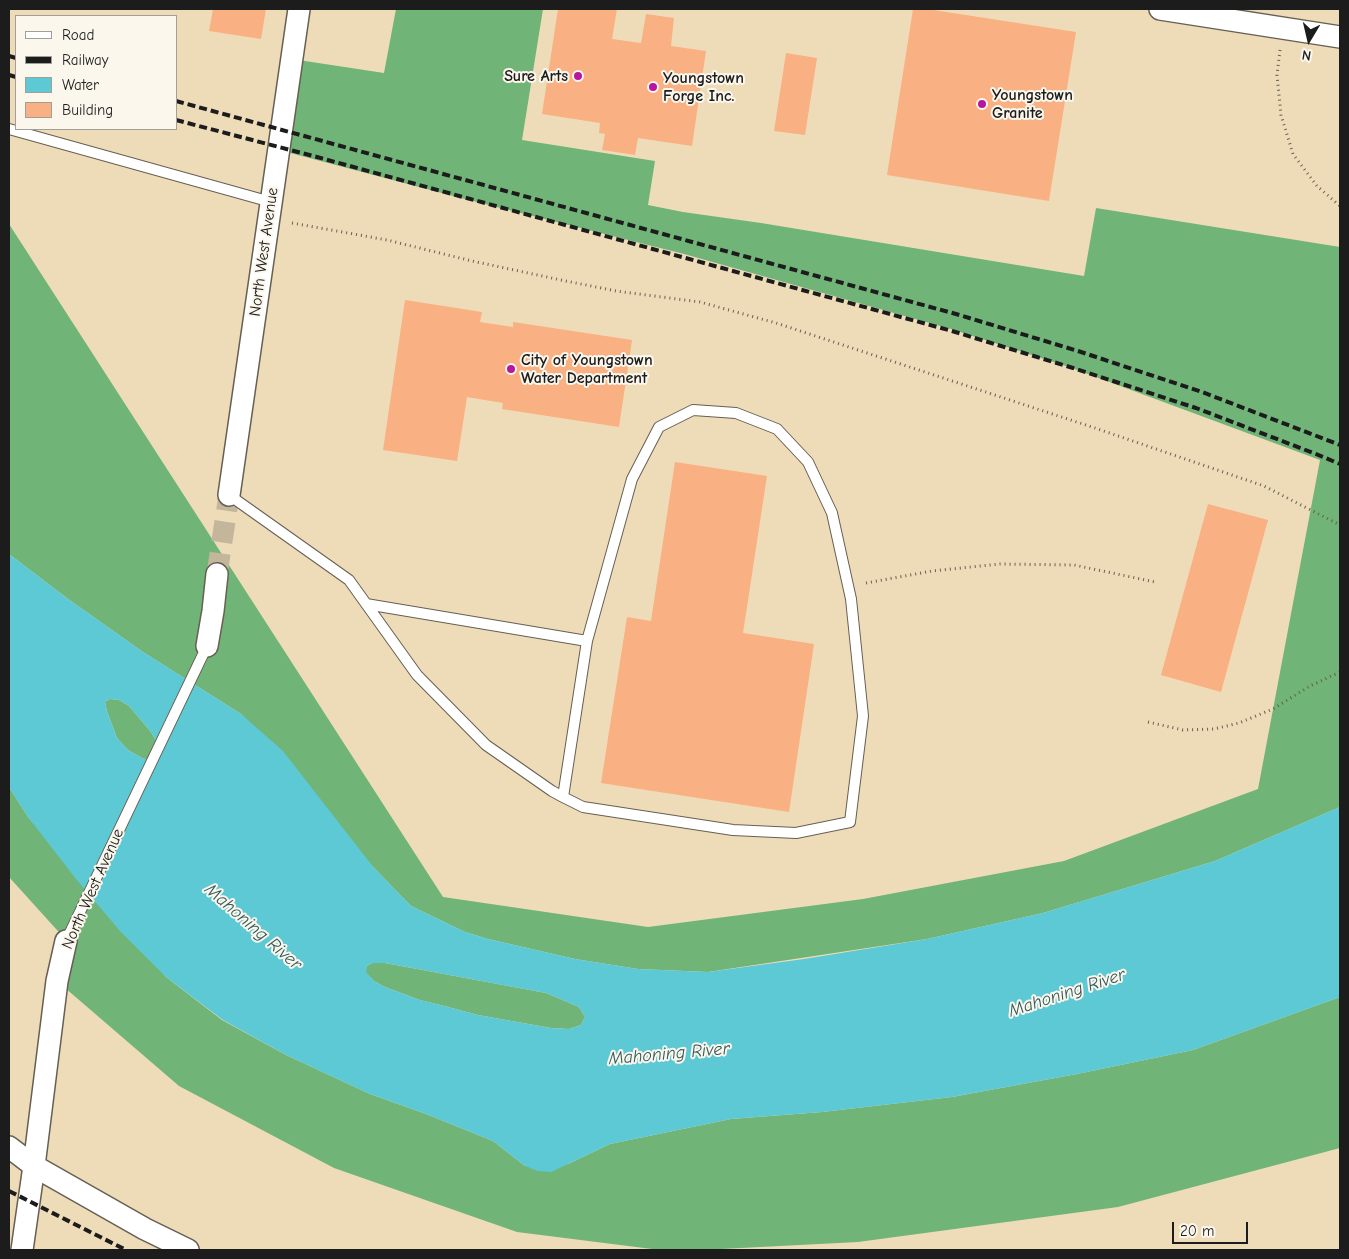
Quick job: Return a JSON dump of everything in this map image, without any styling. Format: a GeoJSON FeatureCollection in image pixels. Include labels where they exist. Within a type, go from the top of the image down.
{"type":"FeatureCollection","features":[{"type":"Feature","properties":{"kind":"street","name":"North West Avenue"},"geometry":{"type":"LineString","coordinates":[[229,495],[300,9]]}},
{"type":"Feature","properties":{"kind":"street"},"geometry":{"type":"LineString","coordinates":[[1160,9],[1214,13],[1283,28],[1340,37]]}},
{"type":"Feature","properties":{"kind":"street","name":"North West Avenue"},"geometry":{"type":"LineString","coordinates":[[207,646],[217,574]]}},
{"type":"Feature","properties":{"kind":"street","name":"North West Avenue"},"geometry":{"type":"LineString","coordinates":[[22,1250],[57,981],[66,940]]}},
{"type":"Feature","properties":{"kind":"street"},"geometry":{"type":"LineString","coordinates":[[9,1147],[34,1166],[145,1229],[188,1250]]}},
{"type":"Feature","properties":{"kind":"lane"},"geometry":{"type":"LineString","coordinates":[[9,129],[270,211]]}},
{"type":"Feature","properties":{"kind":"lane"},"geometry":{"type":"LineString","coordinates":[[229,495],[350,580],[417,675],[486,744],[562,797],[583,807],[733,830],[796,833],[850,822],[863,716],[851,599],[832,513],[808,462],[778,430],[736,413],[693,410],[659,426],[632,479],[587,641],[562,797]]}},
{"type":"Feature","properties":{"kind":"lane"},"geometry":{"type":"LineString","coordinates":[[366,604],[587,641]]}},
{"type":"Feature","properties":{"kind":"lane","name":"North West Avenue"},"geometry":{"type":"LineString","coordinates":[[66,940],[207,646]]}},
{"type":"Feature","properties":{"kind":"path"},"geometry":{"type":"LineString","coordinates":[[1283,28],[1277,74],[1281,115],[1293,154],[1317,186],[1340,206]]}},
{"type":"Feature","properties":{"kind":"path"},"geometry":{"type":"LineString","coordinates":[[270,211],[472,261],[616,291],[700,302],[776,323],[1264,486],[1340,525]]}},
{"type":"Feature","properties":{"kind":"path"},"geometry":{"type":"LineString","coordinates":[[848,586],[932,571],[1000,564],[1074,565],[1155,582]]}},
{"type":"Feature","properties":{"kind":"path"},"geometry":{"type":"LineString","coordinates":[[1148,722],[1183,730],[1214,729],[1239,724],[1273,709],[1310,686],[1340,672]]}},
{"type":"Feature","properties":{"kind":"green space"},"geometry":{"type":"Polygon","coordinates":[[[396,9],[543,9],[522,140],[655,161],[648,205],[1084,276],[1096,208],[1340,247],[1340,807],[1215,861],[1043,913],[927,939],[708,972],[638,969],[575,959],[465,932],[411,906],[374,868],[241,714],[143,652],[9,554],[9,224],[443,897],[648,927],[863,899],[1064,861],[1258,789],[1320,460],[1069,367],[951,329],[684,254],[279,150],[292,59],[384,73],[396,9]]]}},
{"type":"Feature","properties":{"kind":"green space"},"geometry":{"type":"Polygon","coordinates":[[[110,699],[119,700],[129,706],[151,732],[156,741],[148,760],[128,750],[117,738],[105,702],[110,699]]]}},
{"type":"Feature","properties":{"kind":"green space"},"geometry":{"type":"Polygon","coordinates":[[[9,787],[28,817],[166,977],[222,1020],[286,1055],[370,1094],[493,1141],[525,1166],[568,1164],[610,1144],[731,1119],[822,1112],[952,1097],[1193,1050],[1340,997],[1340,1148],[1118,1207],[858,1242],[702,1250],[660,1250],[517,1232],[334,1168],[179,1086],[57,981],[66,940],[9,877],[9,787]]]}},
{"type":"Feature","properties":{"kind":"green space"},"geometry":{"type":"Polygon","coordinates":[[[372,963],[385,963],[546,993],[579,1007],[585,1017],[581,1025],[569,1029],[551,1028],[478,1015],[420,1000],[385,987],[374,981],[365,972],[367,966],[372,963]]]}},
{"type":"Feature","properties":{"kind":"water","name":"Mahoning River"},"geometry":{"type":"Polygon","coordinates":[[[9,554],[143,652],[241,714],[283,751],[374,868],[411,906],[465,932],[575,959],[638,969],[708,972],[804,959],[927,939],[1043,913],[1215,861],[1340,807],[1340,997],[1193,1050],[952,1097],[822,1112],[731,1119],[610,1144],[551,1172],[538,1171],[525,1166],[493,1141],[370,1094],[286,1055],[223,1020],[166,977],[120,931],[76,879],[28,817],[9,787],[9,554]],[[110,699],[105,702],[117,738],[128,750],[149,760],[156,741],[151,732],[129,706],[119,700],[110,699]],[[372,963],[367,966],[366,972],[374,981],[385,987],[420,1000],[478,1015],[551,1028],[569,1029],[581,1025],[585,1017],[579,1007],[546,993],[385,963],[372,963]]]}},
{"type":"Feature","properties":{"kind":"building"},"geometry":{"type":"Polygon","coordinates":[[[213,9],[266,9],[261,39],[209,31],[213,9]]]}},
{"type":"Feature","properties":{"kind":"building","name":"Youngstown Forge Inc."},"geometry":{"type":"Polygon","coordinates":[[[558,9],[617,9],[612,39],[641,43],[646,14],[674,18],[671,46],[706,51],[692,146],[638,138],[635,155],[602,150],[605,134],[599,133],[600,123],[542,114],[558,9]]]}},
{"type":"Feature","properties":{"kind":"building","name":"Youngstown Granite"},"geometry":{"type":"Polygon","coordinates":[[[913,9],[927,9],[1076,32],[1049,201],[887,175],[913,9]]]}},
{"type":"Feature","properties":{"kind":"building"},"geometry":{"type":"Polygon","coordinates":[[[786,53],[817,58],[805,135],[774,131],[786,53]]]}},
{"type":"Feature","properties":{"kind":"building","name":"City of Youngstown Water Department"},"geometry":{"type":"Polygon","coordinates":[[[405,300],[482,312],[480,322],[513,327],[513,322],[632,340],[619,427],[502,409],[503,403],[467,397],[457,461],[383,450],[405,300]]]}},
{"type":"Feature","properties":{"kind":"building"},"geometry":{"type":"Polygon","coordinates":[[[675,462],[767,476],[743,633],[814,644],[789,812],[601,783],[627,617],[651,621],[675,462]]]}},
{"type":"Feature","properties":{"kind":"building"},"geometry":{"type":"Polygon","coordinates":[[[1208,504],[1268,520],[1221,692],[1161,675],[1208,504]]]}},
{"type":"Feature","properties":{"kind":"tunnel"},"geometry":{"type":"LineString","coordinates":[[217,574],[229,495]]}},
{"type":"Feature","properties":{"kind":"railway"},"geometry":{"type":"LineString","coordinates":[[9,56],[15,58]]}},
{"type":"Feature","properties":{"kind":"railway"},"geometry":{"type":"LineString","coordinates":[[9,75],[15,77]]}},
{"type":"Feature","properties":{"kind":"railway"},"geometry":{"type":"LineString","coordinates":[[178,102],[956,314],[1078,351],[1202,392],[1340,445]]}},
{"type":"Feature","properties":{"kind":"railway"},"geometry":{"type":"LineString","coordinates":[[178,121],[952,331],[1196,408],[1340,464]]}},
{"type":"Feature","properties":{"kind":"railway"},"geometry":{"type":"LineString","coordinates":[[9,1191],[126,1250]]}},
{"type":"Feature","properties":{"kind":"place","name":"Sure Arts"},"geometry":{"type":"Point","coordinates":[578,76]}},
{"type":"Feature","properties":{"kind":"place","name":"Youngstown Forge Inc."},"geometry":{"type":"Point","coordinates":[653,87]}},
{"type":"Feature","properties":{"kind":"place","name":"Youngstown Granite"},"geometry":{"type":"Point","coordinates":[982,104]}},
{"type":"Feature","properties":{"kind":"place","name":"City of Youngstown Water Department"},"geometry":{"type":"Point","coordinates":[511,369]}}]}
